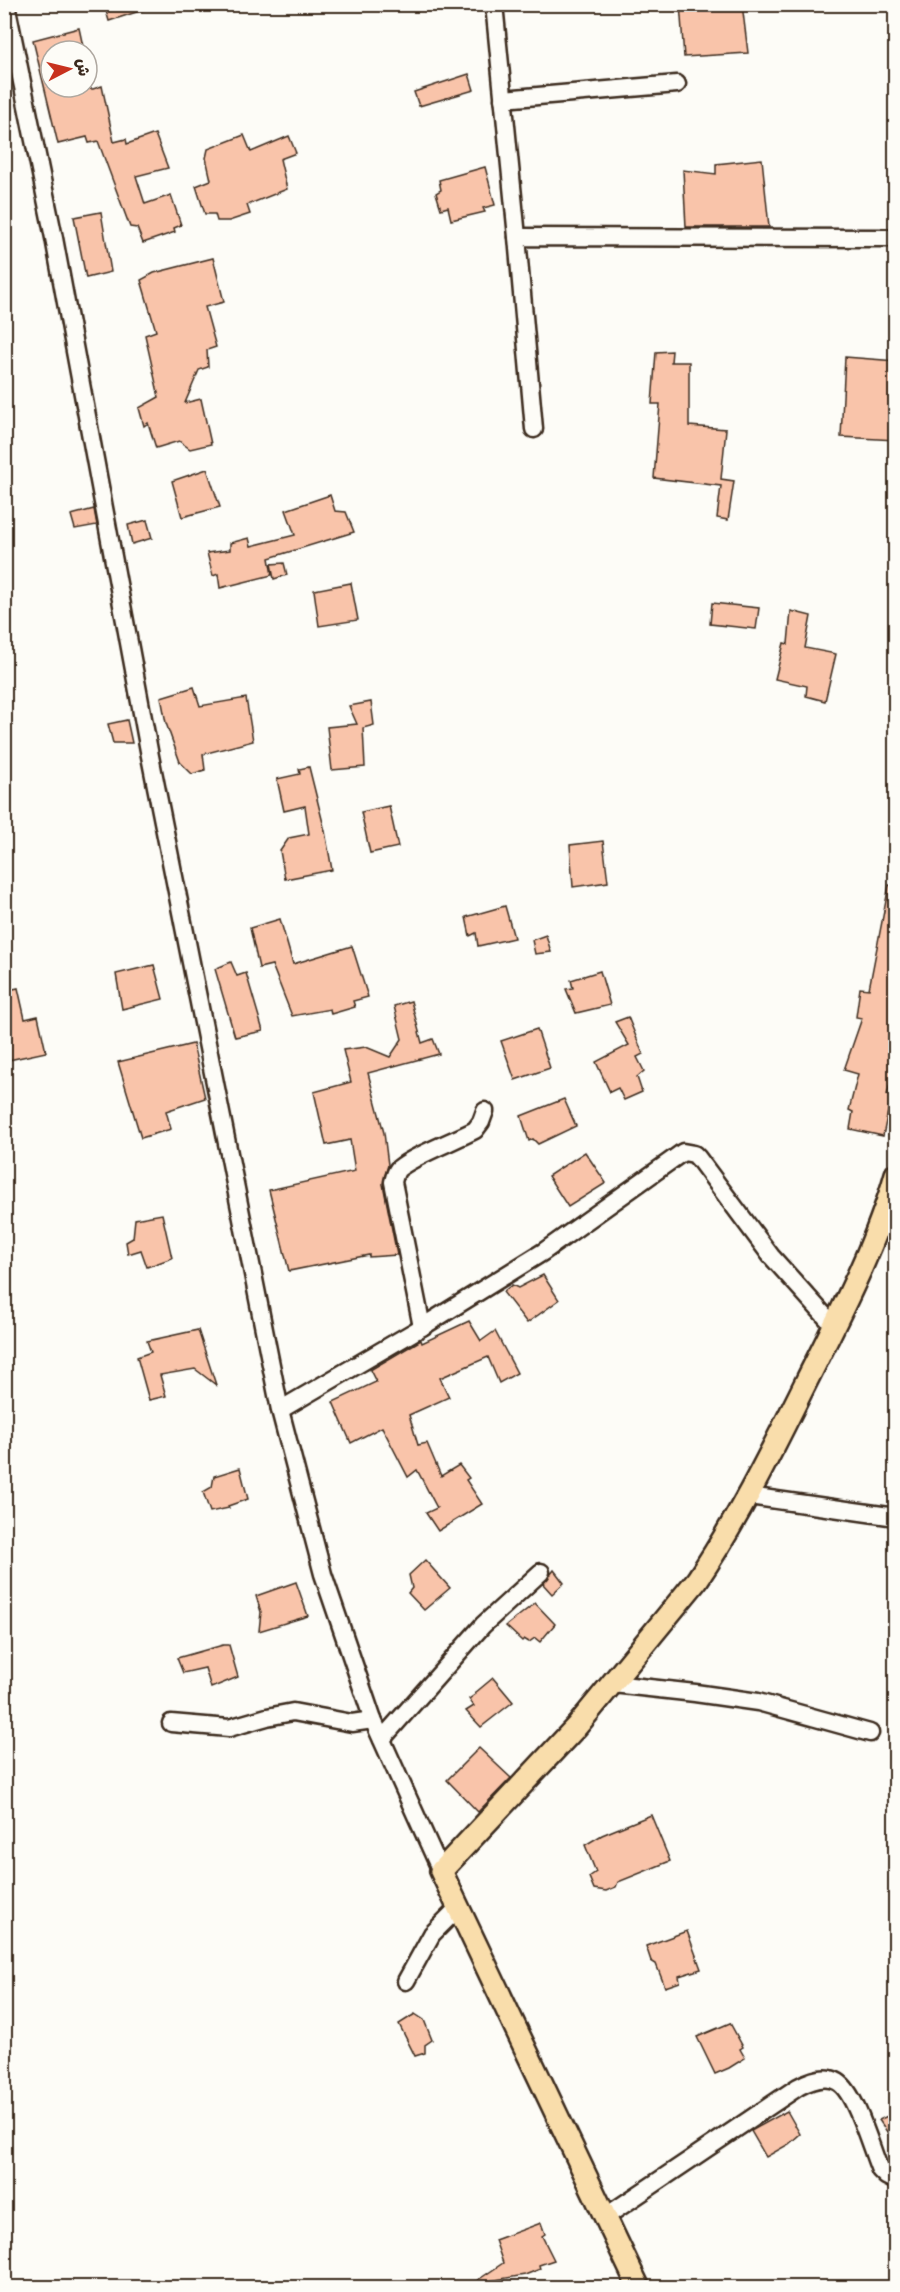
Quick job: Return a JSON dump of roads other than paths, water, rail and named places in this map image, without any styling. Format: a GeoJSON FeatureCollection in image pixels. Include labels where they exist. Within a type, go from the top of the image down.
{"type":"FeatureCollection","features":[{"type":"Feature","properties":{"kind":"main road"},"geometry":{"type":"LineString","coordinates":[[639,2288],[441,1871],[577,1726],[697,1580],[749,1496],[834,1326],[874,1234],[896,1174]]}},
{"type":"Feature","properties":{"kind":"street"},"geometry":{"type":"LineString","coordinates":[[6,4],[56,249],[148,744],[280,1410],[323,1575],[373,1719],[441,1871]]}},
{"type":"Feature","properties":{"kind":"street"},"geometry":{"type":"LineString","coordinates":[[494,4],[534,429]]}},
{"type":"Feature","properties":{"kind":"street"},"geometry":{"type":"LineString","coordinates":[[503,99],[676,84]]}},
{"type":"Feature","properties":{"kind":"street"},"geometry":{"type":"LineString","coordinates":[[517,237],[896,238]]}},
{"type":"Feature","properties":{"kind":"street"},"geometry":{"type":"LineString","coordinates":[[422,1327],[393,1182],[394,1175],[417,1158],[475,1130],[485,1111]]}},
{"type":"Feature","properties":{"kind":"street"},"geometry":{"type":"LineString","coordinates":[[280,1410],[422,1327],[543,1252],[678,1154],[688,1152],[698,1158],[771,1256],[834,1326]]}},
{"type":"Feature","properties":{"kind":"street"},"geometry":{"type":"LineString","coordinates":[[749,1496],[896,1517]]}},
{"type":"Feature","properties":{"kind":"street"},"geometry":{"type":"LineString","coordinates":[[382,1739],[476,1631],[541,1572]]}},
{"type":"Feature","properties":{"kind":"street"},"geometry":{"type":"LineString","coordinates":[[612,1684],[684,1691],[758,1702],[870,1733]]}},
{"type":"Feature","properties":{"kind":"street"},"geometry":{"type":"LineString","coordinates":[[171,1723],[229,1728],[293,1712],[352,1724],[373,1719]]}},
{"type":"Feature","properties":{"kind":"street"},"geometry":{"type":"LineString","coordinates":[[406,1981],[432,1934],[459,1907]]}},
{"type":"Feature","properties":{"kind":"street"},"geometry":{"type":"LineString","coordinates":[[605,2217],[798,2087],[809,2081],[824,2078],[838,2082],[853,2101],[880,2170],[896,2181]]}}]}
